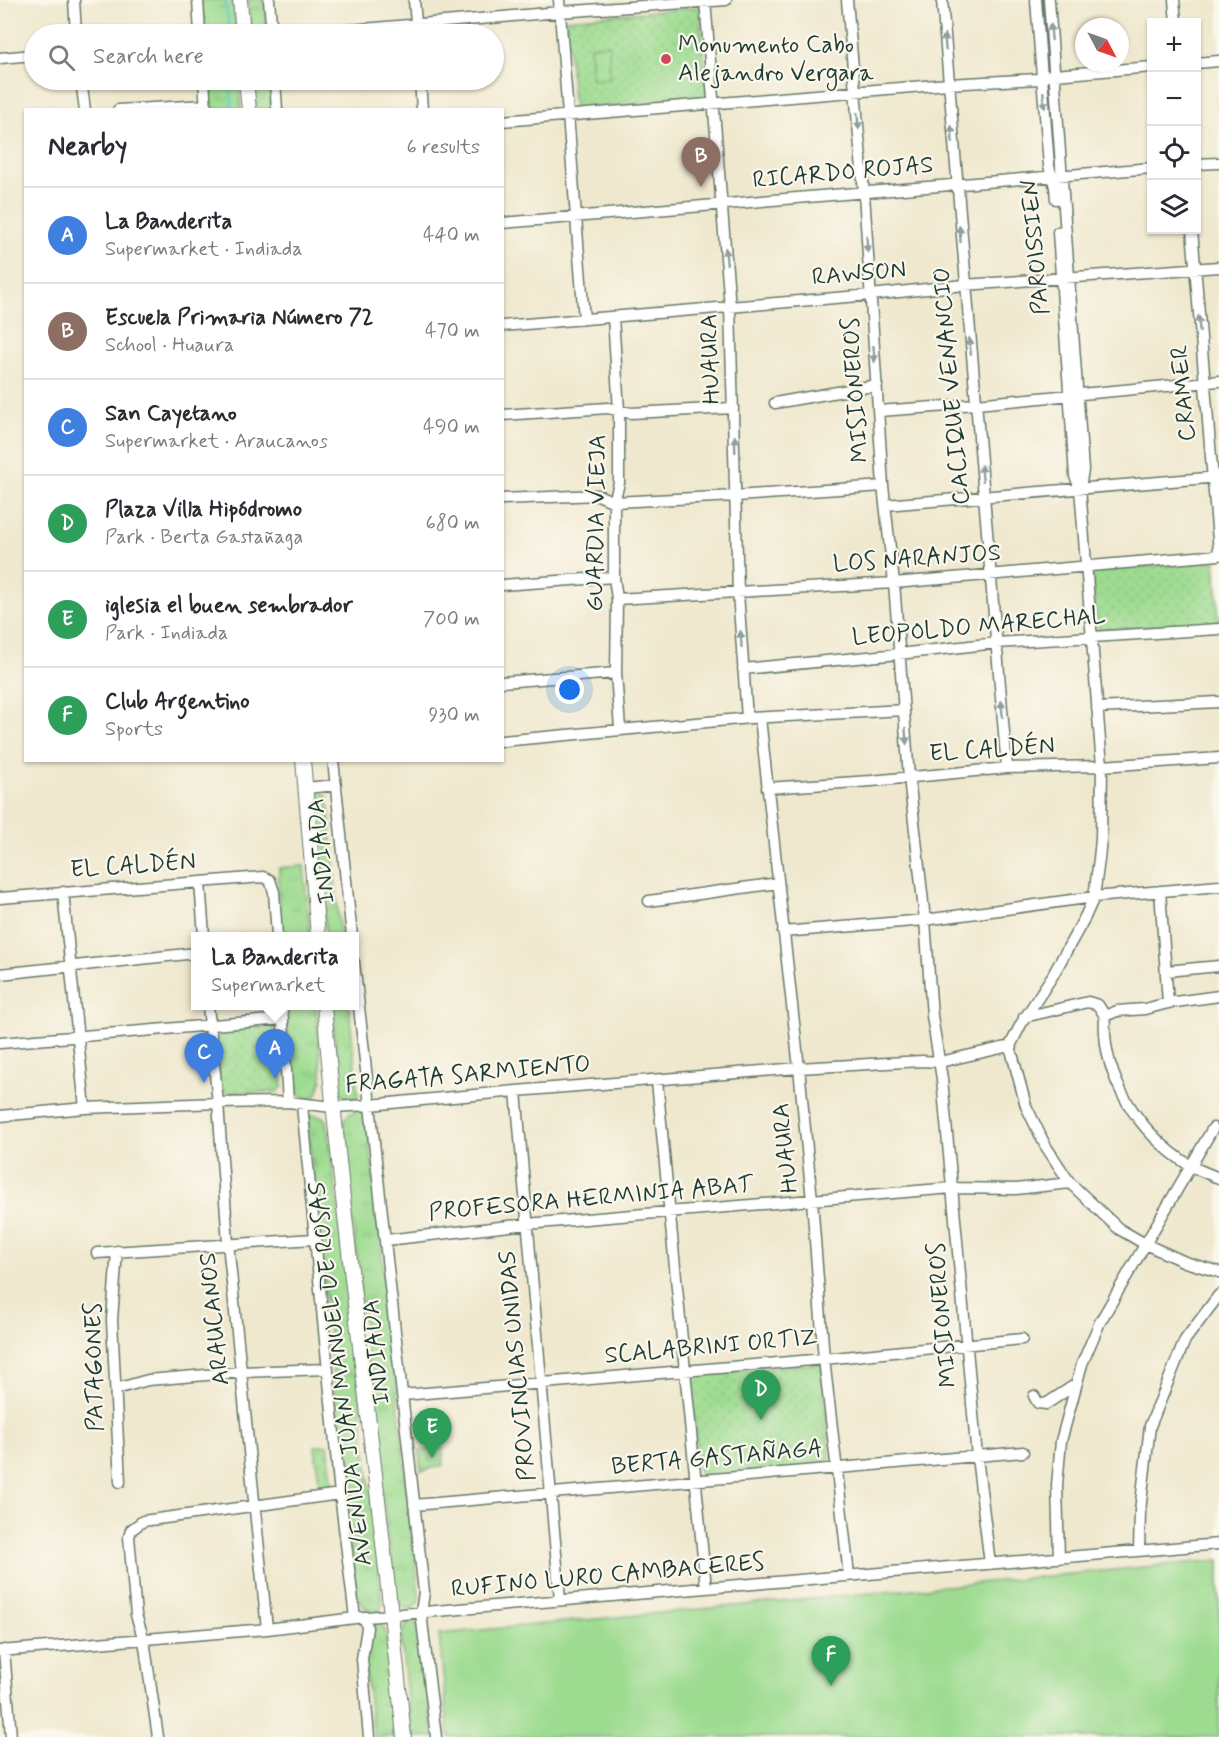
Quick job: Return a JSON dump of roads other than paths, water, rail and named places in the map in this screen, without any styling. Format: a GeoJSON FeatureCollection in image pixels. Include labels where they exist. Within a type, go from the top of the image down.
{"type":"FeatureCollection","features":[{"type":"Feature","properties":{"kind":"main road"},"geometry":{"type":"LineString","coordinates":[[240,0],[242,24]]}},
{"type":"Feature","properties":{"kind":"main road"},"geometry":{"type":"LineString","coordinates":[[247,90],[249,108]]}},
{"type":"Feature","properties":{"kind":"main road"},"geometry":{"type":"LineString","coordinates":[[303,762],[318,932]]}},
{"type":"Feature","properties":{"kind":"main road","name":"AVENIDA JUAN MANUEL DE ROSAS"},"geometry":{"type":"LineString","coordinates":[[324,1010],[333,1107],[404,1737]]}},
{"type":"Feature","properties":{"kind":"street"},"geometry":{"type":"LineString","coordinates":[[74,0],[75,24]]}},
{"type":"Feature","properties":{"kind":"street"},"geometry":{"type":"LineString","coordinates":[[198,0],[199,24]]}},
{"type":"Feature","properties":{"kind":"street"},"geometry":{"type":"LineString","coordinates":[[269,0],[271,24]]}},
{"type":"Feature","properties":{"kind":"street"},"geometry":{"type":"LineString","coordinates":[[414,0],[416,24]]}},
{"type":"Feature","properties":{"kind":"street"},"geometry":{"type":"LineString","coordinates":[[559,0],[584,319]]}},
{"type":"Feature","properties":{"kind":"street"},"geometry":{"type":"LineString","coordinates":[[464,24],[560,12],[726,0]]}},
{"type":"Feature","properties":{"kind":"street","name":"MISIONEROS"},"geometry":{"type":"LineString","coordinates":[[847,0],[864,193],[883,486],[894,583],[909,777],[925,920],[932,1016],[940,1062],[977,1457],[990,1564]]}},
{"type":"Feature","properties":{"kind":"street","name":"CACIQUE VENANCIO"},"geometry":{"type":"LineString","coordinates":[[942,0],[964,285],[1007,768]]}},
{"type":"Feature","properties":{"kind":"street","name":"PAROISSIEN"},"geometry":{"type":"LineString","coordinates":[[1036,0],[1049,166],[1057,176]]}},
{"type":"Feature","properties":{"kind":"street","name":"PAROISSIEN"},"geometry":{"type":"LineString","coordinates":[[1011,1046],[1024,1017],[1053,975],[1094,897],[1101,839],[1102,766],[1080,488],[1075,476],[1073,394],[1065,278],[1055,187],[1057,176],[1055,75],[1049,0]]}},
{"type":"Feature","properties":{"kind":"street"},"geometry":{"type":"LineString","coordinates":[[1174,0],[1176,18]]}},
{"type":"Feature","properties":{"kind":"street","name":"HUAURA"},"geometry":{"type":"LineString","coordinates":[[705,1],[730,307],[738,592],[747,718]]}},
{"type":"Feature","properties":{"kind":"street"},"geometry":{"type":"LineString","coordinates":[[0,58],[24,57]]}},
{"type":"Feature","properties":{"kind":"street"},"geometry":{"type":"LineString","coordinates":[[1201,63],[1219,61]]}},
{"type":"Feature","properties":{"kind":"street"},"geometry":{"type":"LineString","coordinates":[[504,120],[855,91],[1038,79],[1042,76],[1147,67]]}},
{"type":"Feature","properties":{"kind":"street"},"geometry":{"type":"LineString","coordinates":[[82,90],[85,108]]}},
{"type":"Feature","properties":{"kind":"street"},"geometry":{"type":"LineString","coordinates":[[177,108],[206,107],[205,90]]}},
{"type":"Feature","properties":{"kind":"street"},"geometry":{"type":"LineString","coordinates":[[276,90],[278,108]]}},
{"type":"Feature","properties":{"kind":"street"},"geometry":{"type":"LineString","coordinates":[[421,90],[422,108]]}},
{"type":"Feature","properties":{"kind":"street"},"geometry":{"type":"LineString","coordinates":[[1201,164],[1219,162]]}},
{"type":"Feature","properties":{"kind":"street","name":"RICARDO ROJAS"},"geometry":{"type":"LineString","coordinates":[[504,223],[1147,168]]}},
{"type":"Feature","properties":{"kind":"street","name":"CRAMER"},"geometry":{"type":"LineString","coordinates":[[1192,234],[1203,382],[1216,478],[1219,554]]}},
{"type":"Feature","properties":{"kind":"street","name":"RAWSON"},"geometry":{"type":"LineString","coordinates":[[504,326],[964,285],[1219,267]]}},
{"type":"Feature","properties":{"kind":"street","name":"GUARDIA VIEJA"},"geometry":{"type":"LineString","coordinates":[[613,317],[619,411],[620,483],[614,502],[614,577],[617,599],[616,673],[620,729]]}},
{"type":"Feature","properties":{"kind":"street"},"geometry":{"type":"LineString","coordinates":[[879,411],[1219,381]]}},
{"type":"Feature","properties":{"kind":"street"},"geometry":{"type":"LineString","coordinates":[[775,404],[877,386]]}},
{"type":"Feature","properties":{"kind":"street"},"geometry":{"type":"LineString","coordinates":[[504,415],[608,408],[631,413],[733,408]]}},
{"type":"Feature","properties":{"kind":"street"},"geometry":{"type":"LineString","coordinates":[[885,505],[1216,478]]}},
{"type":"Feature","properties":{"kind":"street"},"geometry":{"type":"LineString","coordinates":[[504,499],[597,495],[614,502],[883,486]]}},
{"type":"Feature","properties":{"kind":"street","name":"LOS NARANJOS"},"geometry":{"type":"LineString","coordinates":[[617,599],[894,583],[1219,554]]}},
{"type":"Feature","properties":{"kind":"street"},"geometry":{"type":"LineString","coordinates":[[504,585],[614,577]]}},
{"type":"Feature","properties":{"kind":"street","name":"LEOPOLDO MARECHAL"},"geometry":{"type":"LineString","coordinates":[[743,669],[996,643],[1219,629]]}},
{"type":"Feature","properties":{"kind":"street"},"geometry":{"type":"LineString","coordinates":[[504,682],[616,673]]}},
{"type":"Feature","properties":{"kind":"street"},"geometry":{"type":"LineString","coordinates":[[1097,708],[1219,702]]}},
{"type":"Feature","properties":{"kind":"street"},"geometry":{"type":"LineString","coordinates":[[504,741],[747,718],[904,710]]}},
{"type":"Feature","properties":{"kind":"street","name":"HUAURA"},"geometry":{"type":"LineString","coordinates":[[760,718],[799,1068],[824,1359],[849,1575]]}},
{"type":"Feature","properties":{"kind":"street","name":"EL CALDÉN"},"geometry":{"type":"LineString","coordinates":[[767,788],[1007,768],[1102,766],[1219,758]]}},
{"type":"Feature","properties":{"kind":"street","name":"INDIADA"},"geometry":{"type":"LineString","coordinates":[[333,762],[352,932]]}},
{"type":"Feature","properties":{"kind":"street"},"geometry":{"type":"LineString","coordinates":[[306,788],[336,785]]}},
{"type":"Feature","properties":{"kind":"street","name":"EL CALDÉN"},"geometry":{"type":"LineString","coordinates":[[0,898],[263,877],[270,880],[274,892],[277,932]]}},
{"type":"Feature","properties":{"kind":"street"},"geometry":{"type":"LineString","coordinates":[[200,882],[204,932]]}},
{"type":"Feature","properties":{"kind":"street"},"geometry":{"type":"LineString","coordinates":[[649,901],[778,883]]}},
{"type":"Feature","properties":{"kind":"street"},"geometry":{"type":"LineString","coordinates":[[783,932],[925,920],[1094,897],[1219,886]]}},
{"type":"Feature","properties":{"kind":"street"},"geometry":{"type":"LineString","coordinates":[[1160,891],[1168,1003]]}},
{"type":"Feature","properties":{"kind":"street"},"geometry":{"type":"LineString","coordinates":[[63,892],[85,1108]]}},
{"type":"Feature","properties":{"kind":"street"},"geometry":{"type":"LineString","coordinates":[[0,974],[191,953]]}},
{"type":"Feature","properties":{"kind":"street"},"geometry":{"type":"LineString","coordinates":[[1166,972],[1219,966]]}},
{"type":"Feature","properties":{"kind":"street"},"geometry":{"type":"LineString","coordinates":[[1105,1016],[1117,1011],[1145,1010],[1168,1003],[1219,996]]}},
{"type":"Feature","properties":{"kind":"street"},"geometry":{"type":"LineString","coordinates":[[1024,1017],[1088,1002],[1098,1005],[1105,1016],[1104,1028],[1108,1058],[1116,1083],[1137,1117],[1163,1145],[1191,1166],[1219,1178]]}},
{"type":"Feature","properties":{"kind":"street","name":"INDIADA"},"geometry":{"type":"LineString","coordinates":[[359,1007],[424,1592],[421,1613],[436,1737]]}},
{"type":"Feature","properties":{"kind":"street","name":"ARAUCANOS"},"geometry":{"type":"LineString","coordinates":[[208,1010],[228,1243],[267,1629]]}},
{"type":"Feature","properties":{"kind":"street"},"geometry":{"type":"LineString","coordinates":[[282,1010],[288,1102]]}},
{"type":"Feature","properties":{"kind":"street"},"geometry":{"type":"LineString","coordinates":[[0,1043],[78,1035],[210,1027],[283,1019]]}},
{"type":"Feature","properties":{"kind":"street"},"geometry":{"type":"LineString","coordinates":[[1011,1046],[1026,1106],[1045,1145],[1070,1183],[1119,1229],[1144,1244],[1185,1262],[1219,1272]]}},
{"type":"Feature","properties":{"kind":"street","name":"FRAGATA SARMIENTO"},"geometry":{"type":"LineString","coordinates":[[0,1116],[85,1108],[218,1103],[288,1102],[333,1107],[370,1105],[799,1068],[921,1060],[940,1062],[1011,1046]]}},
{"type":"Feature","properties":{"kind":"street"},"geometry":{"type":"LineString","coordinates":[[657,1080],[706,1588]]}},
{"type":"Feature","properties":{"kind":"street","name":"PROVINCIAS UNIDAS"},"geometry":{"type":"LineString","coordinates":[[516,1091],[560,1600]]}},
{"type":"Feature","properties":{"kind":"street","name":"INDIADA"},"geometry":{"type":"LineString","coordinates":[[302,1105],[340,1494],[360,1618],[367,1628],[362,1659],[369,1737]]}},
{"type":"Feature","properties":{"kind":"street"},"geometry":{"type":"LineString","coordinates":[[1059,1558],[1057,1485],[1061,1441],[1075,1385],[1100,1322],[1213,1128]]}},
{"type":"Feature","properties":{"kind":"street","name":"PROFESORA HERMINIA ABAT"},"geometry":{"type":"LineString","coordinates":[[386,1240],[527,1224],[952,1188],[1016,1189],[1070,1183]]}},
{"type":"Feature","properties":{"kind":"street"},"geometry":{"type":"LineString","coordinates":[[97,1253],[314,1239]]}},
{"type":"Feature","properties":{"kind":"street","name":"PATAGONES"},"geometry":{"type":"LineString","coordinates":[[117,1251],[112,1320],[120,1482]]}},
{"type":"Feature","properties":{"kind":"street"},"geometry":{"type":"LineString","coordinates":[[1139,1551],[1140,1511],[1150,1426],[1185,1340],[1219,1295]]}},
{"type":"Feature","properties":{"kind":"street","name":"SCALABRINI ORTIZ"},"geometry":{"type":"LineString","coordinates":[[403,1395],[824,1359],[1022,1339]]}},
{"type":"Feature","properties":{"kind":"street"},"geometry":{"type":"LineString","coordinates":[[116,1389],[148,1380],[242,1372],[328,1369]]}},
{"type":"Feature","properties":{"kind":"street"},"geometry":{"type":"LineString","coordinates":[[1034,1396],[1038,1403],[1046,1404],[1075,1385]]}},
{"type":"Feature","properties":{"kind":"street","name":"BERTA GASTAÑAGA"},"geometry":{"type":"LineString","coordinates":[[414,1505],[1023,1452]]}},
{"type":"Feature","properties":{"kind":"street"},"geometry":{"type":"LineString","coordinates":[[158,1737],[144,1640],[136,1615],[129,1538],[131,1530],[143,1521],[340,1494]]}},
{"type":"Feature","properties":{"kind":"street","name":"RUFINO LURO CAMBACERES"},"geometry":{"type":"LineString","coordinates":[[2,1651],[267,1629],[560,1600],[1219,1544]]}},
{"type":"Feature","properties":{"kind":"street"},"geometry":{"type":"LineString","coordinates":[[2,1651],[11,1737]]}},
{"type":"Feature","properties":{"kind":"waterway"},"geometry":{"type":"LineString","coordinates":[[225,0],[229,24]]}},
{"type":"Feature","properties":{"kind":"waterway"},"geometry":{"type":"LineString","coordinates":[[231,90],[232,108]]}},
{"type":"Feature","properties":{"kind":"place","name":"Monumento Cabo Alejandro Vergara"},"geometry":{"type":"Point","coordinates":[666,59]}},
{"type":"Feature","properties":{"kind":"place","name":"Escuela Primaria Número 72"},"geometry":{"type":"Point","coordinates":[701,187]}},
{"type":"Feature","properties":{"kind":"place","name":"La Banderita"},"geometry":{"type":"Point","coordinates":[275,1079]}},
{"type":"Feature","properties":{"kind":"place","name":"San Cayetano"},"geometry":{"type":"Point","coordinates":[204,1083]}},
{"type":"Feature","properties":{"kind":"place","name":"Plaza Villa Hipódromo"},"geometry":{"type":"Point","coordinates":[761,1420]}},
{"type":"Feature","properties":{"kind":"place","name":"iglesia el buen sembrador"},"geometry":{"type":"Point","coordinates":[432,1458]}},
{"type":"Feature","properties":{"kind":"place","name":"Club Argentino"},"geometry":{"type":"Point","coordinates":[831,1686]}}]}
